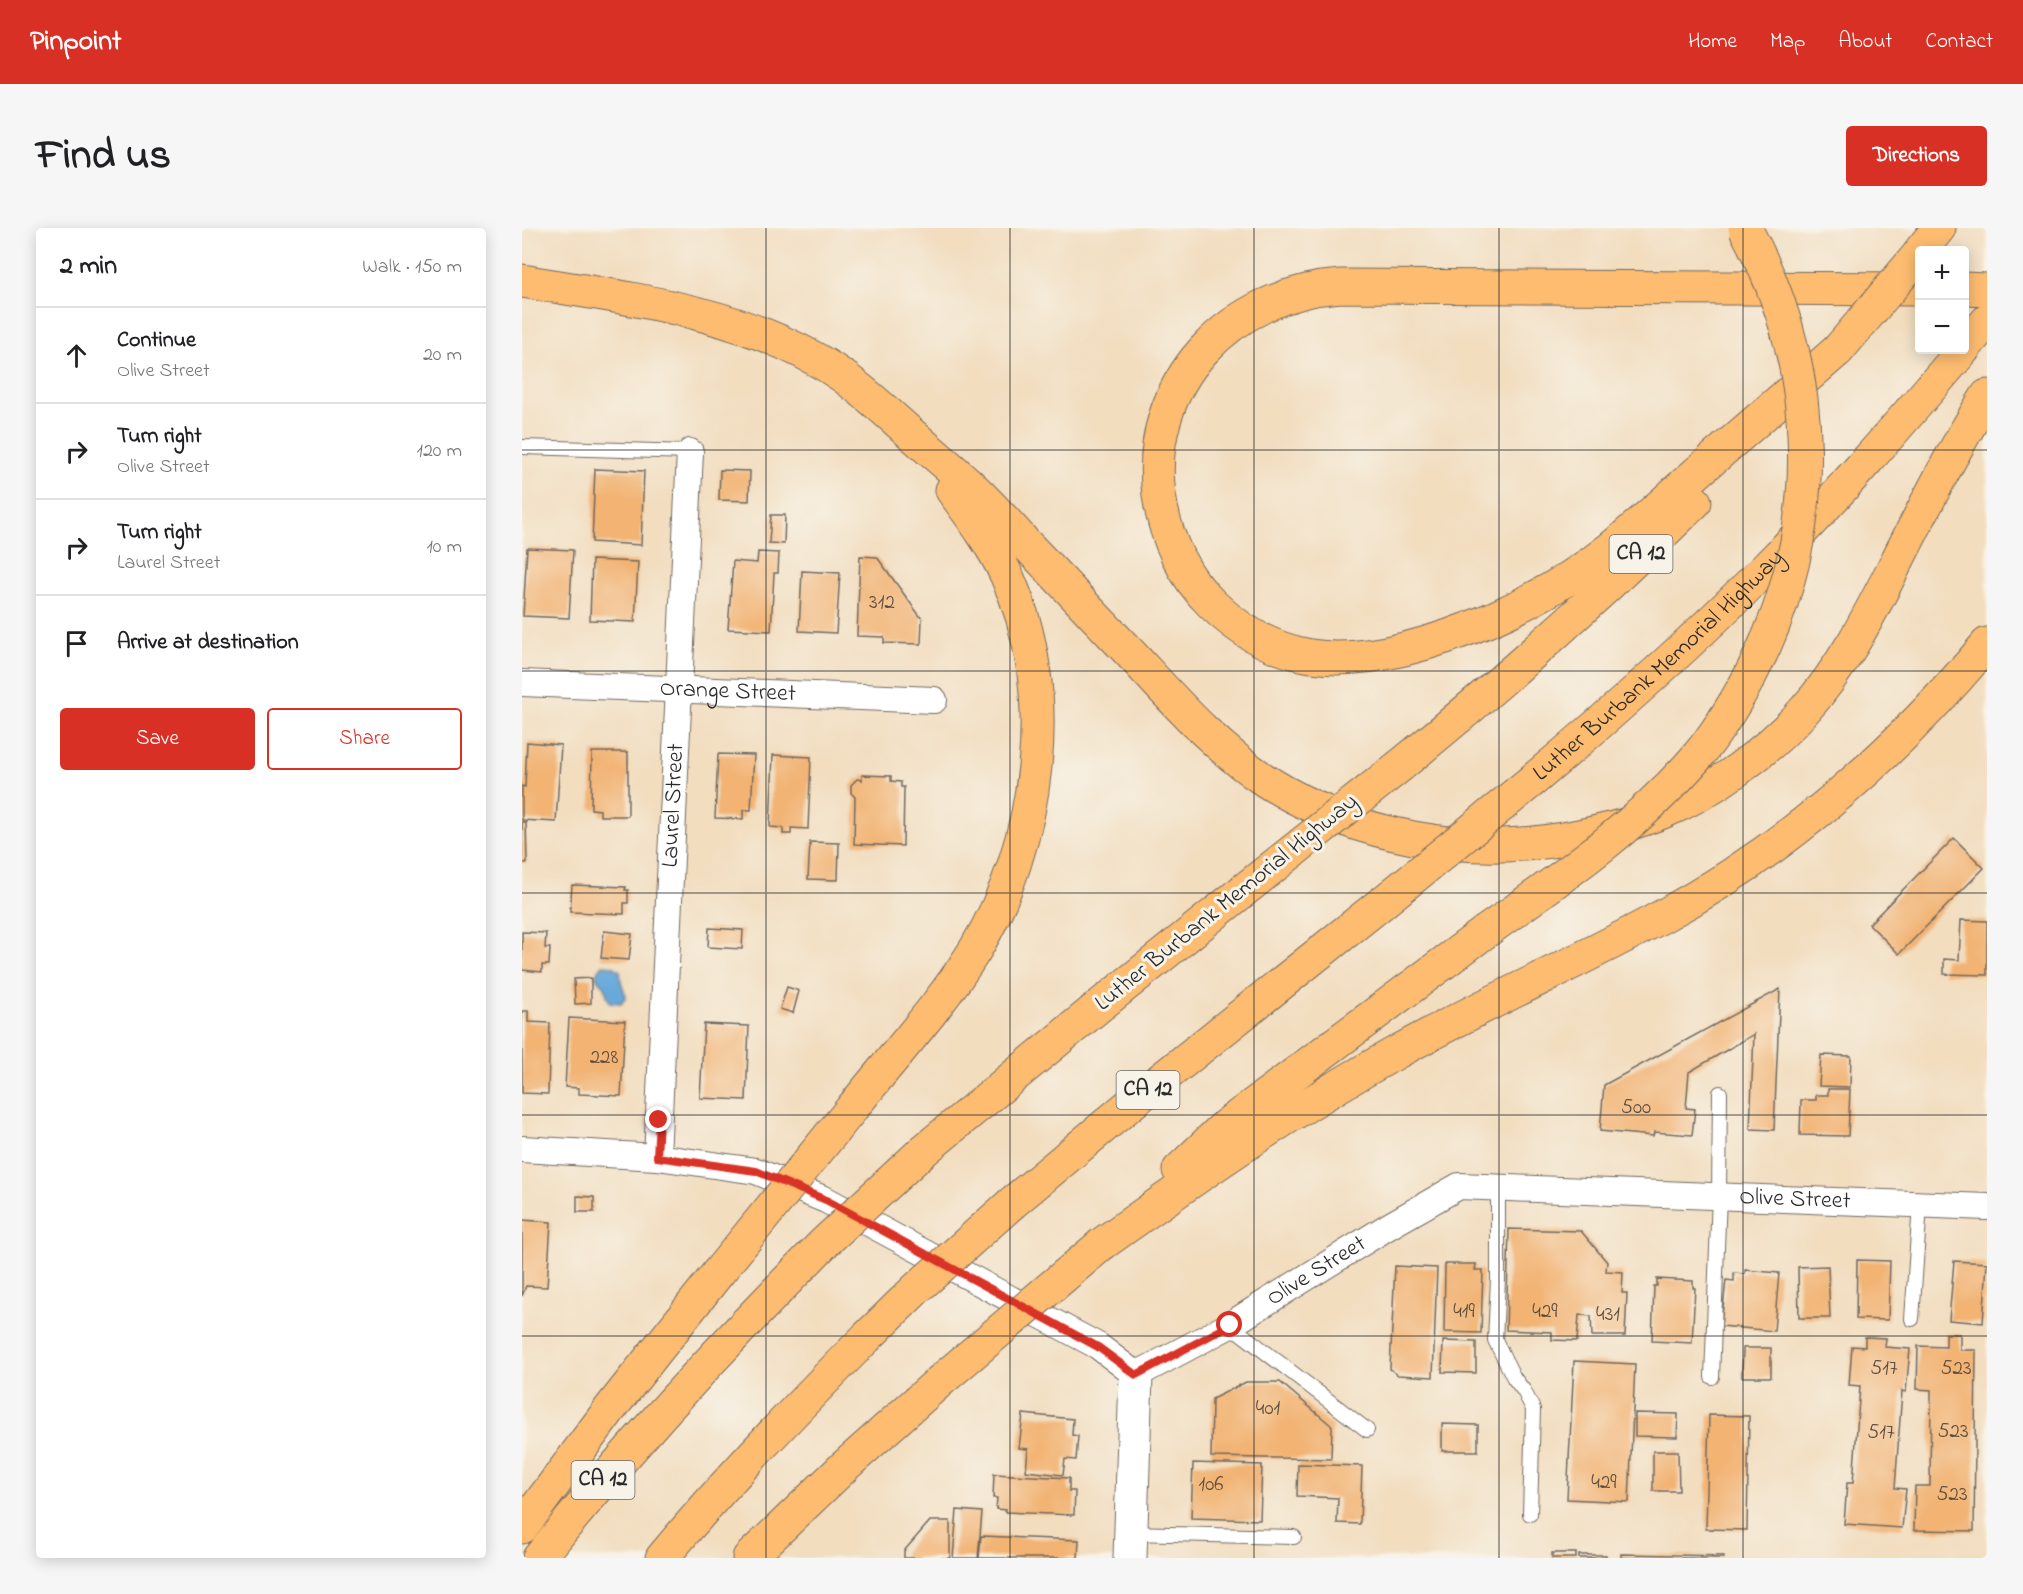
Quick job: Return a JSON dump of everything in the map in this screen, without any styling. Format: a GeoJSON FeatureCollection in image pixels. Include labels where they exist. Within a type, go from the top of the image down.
{"type":"FeatureCollection","features":[{"type":"Feature","properties":{"kind":"highway"},"geometry":{"type":"LineString","coordinates":[[748,1558],[846,1465],[939,1382],[1102,1244],[1225,1126],[1594,853],[1643,813],[1703,749],[1729,712],[1757,662],[1776,618],[1792,568],[1805,465],[1803,411],[1796,362],[1785,321],[1768,273],[1746,228]]}},
{"type":"Feature","properties":{"kind":"highway","name":"Luther Burbank Memorial Highway"},"geometry":{"type":"LineString","coordinates":[[539,1558],[646,1430],[824,1243],[922,1152],[1098,1006],[1401,765],[1515,670],[1657,540],[1738,457],[1838,350],[1929,240]]}},
{"type":"Feature","properties":{"kind":"highway"},"geometry":{"type":"LineString","coordinates":[[522,281],[693,313],[760,333],[820,361],[875,400],[975,489],[1194,720],[1242,763],[1267,781],[1324,810],[1385,833],[1475,845],[1509,845],[1599,832],[1668,810],[1709,788],[1751,760],[1801,714],[1823,688],[1859,634],[1925,506],[1987,396]]}},
{"type":"Feature","properties":{"kind":"highway"},"geometry":{"type":"LineString","coordinates":[[1838,350],[1610,549],[1527,602],[1465,630],[1434,640],[1381,653],[1333,658],[1311,656],[1275,646],[1237,626],[1203,596],[1188,575],[1166,530],[1158,491],[1157,459],[1166,414],[1175,392],[1186,371],[1218,335],[1256,309],[1276,300],[1321,288],[1341,286],[1915,289]]}},
{"type":"Feature","properties":{"kind":"highway"},"geometry":{"type":"LineString","coordinates":[[1969,289],[1987,290]]}},
{"type":"Feature","properties":{"kind":"highway","name":"Luther Burbank Memorial Highway"},"geometry":{"type":"LineString","coordinates":[[1969,342],[1987,321]]}},
{"type":"Feature","properties":{"kind":"highway","name":"Luther Burbank Memorial Highway"},"geometry":{"type":"LineString","coordinates":[[662,1558],[753,1455],[866,1338],[916,1289],[1012,1203],[1139,1097],[1533,780],[1645,684],[1764,570],[1874,453],[1959,354]]}},
{"type":"Feature","properties":{"kind":"highway"},"geometry":{"type":"LineString","coordinates":[[522,1527],[610,1409],[951,985],[975,949],[1002,897],[1022,841],[1034,777],[1037,712],[1034,676],[1027,639],[1006,574],[976,524],[912,435]]}},
{"type":"Feature","properties":{"kind":"highway"},"geometry":{"type":"LineString","coordinates":[[1102,1244],[1220,1161],[1330,1091],[1413,1043],[1662,916],[1746,864],[1819,811],[1868,769],[1936,703],[1987,644]]}},
{"type":"Feature","properties":{"kind":"street","name":"Laurel Street"},"geometry":{"type":"LineString","coordinates":[[657,1157],[690,452]]}},
{"type":"Feature","properties":{"kind":"street","name":"Orange Street"},"geometry":{"type":"LineString","coordinates":[[522,683],[934,700]]}},
{"type":"Feature","properties":{"kind":"street"},"geometry":{"type":"LineString","coordinates":[[522,1149],[657,1157],[756,1171],[826,1200],[1098,1347],[1136,1375],[1131,1545]]}},
{"type":"Feature","properties":{"kind":"street","name":"Olive Street"},"geometry":{"type":"LineString","coordinates":[[1136,1375],[1230,1325],[1389,1226],[1459,1186],[1987,1207]]}},
{"type":"Feature","properties":{"kind":"lane"},"geometry":{"type":"LineString","coordinates":[[522,447],[690,452]]}},
{"type":"Feature","properties":{"kind":"lane"},"geometry":{"type":"LineString","coordinates":[[1712,1377],[1719,1196],[1720,1093]]}},
{"type":"Feature","properties":{"kind":"lane"},"geometry":{"type":"LineString","coordinates":[[1498,1187],[1498,1279],[1495,1340],[1533,1409],[1530,1514]]}},
{"type":"Feature","properties":{"kind":"lane"},"geometry":{"type":"LineString","coordinates":[[1912,1319],[1920,1204]]}},
{"type":"Feature","properties":{"kind":"lane"},"geometry":{"type":"LineString","coordinates":[[1230,1325],[1367,1430]]}},
{"type":"Feature","properties":{"kind":"lane"},"geometry":{"type":"LineString","coordinates":[[1131,1545],[1294,1537]]}},
{"type":"Feature","properties":{"kind":"water"},"geometry":{"type":"Polygon","coordinates":[[[603,965],[613,966],[620,971],[626,996],[621,1003],[610,1002],[605,986],[597,979],[596,974],[603,965]]]}},
{"type":"Feature","properties":{"kind":"building"},"geometry":{"type":"Polygon","coordinates":[[[595,469],[644,471],[641,545],[592,542],[595,469]]]}},
{"type":"Feature","properties":{"kind":"building"},"geometry":{"type":"Polygon","coordinates":[[[720,470],[750,471],[749,501],[719,500],[720,470]]]}},
{"type":"Feature","properties":{"kind":"building"},"geometry":{"type":"Polygon","coordinates":[[[771,515],[785,515],[784,544],[769,543],[771,515]]]}},
{"type":"Feature","properties":{"kind":"building"},"geometry":{"type":"Polygon","coordinates":[[[527,548],[573,550],[569,618],[523,616],[527,548]]]}},
{"type":"Feature","properties":{"kind":"building"},"geometry":{"type":"Polygon","coordinates":[[[758,552],[779,553],[778,573],[774,573],[771,631],[728,629],[733,561],[757,563],[758,552]]]}},
{"type":"Feature","properties":{"kind":"building"},"geometry":{"type":"Polygon","coordinates":[[[860,556],[877,557],[922,619],[921,644],[884,643],[884,637],[857,636],[860,556]]]}},
{"type":"Feature","properties":{"kind":"building"},"geometry":{"type":"Polygon","coordinates":[[[592,560],[638,562],[635,622],[590,620],[592,560]]]}},
{"type":"Feature","properties":{"kind":"building"},"geometry":{"type":"Polygon","coordinates":[[[802,571],[840,573],[836,633],[799,631],[802,571]]]}},
{"type":"Feature","properties":{"kind":"building"},"geometry":{"type":"Polygon","coordinates":[[[527,742],[561,745],[556,822],[522,820],[522,786],[525,787],[527,742]]]}},
{"type":"Feature","properties":{"kind":"building"},"geometry":{"type":"Polygon","coordinates":[[[592,752],[628,752],[628,816],[600,816],[600,810],[591,809],[592,752]]]}},
{"type":"Feature","properties":{"kind":"building"},"geometry":{"type":"Polygon","coordinates":[[[718,754],[754,755],[751,810],[743,810],[743,819],[715,818],[718,754]]]}},
{"type":"Feature","properties":{"kind":"building"},"geometry":{"type":"Polygon","coordinates":[[[773,755],[811,757],[808,829],[791,828],[791,834],[783,834],[783,828],[770,827],[773,755]]]}},
{"type":"Feature","properties":{"kind":"building"},"geometry":{"type":"Polygon","coordinates":[[[862,775],[891,776],[891,781],[901,782],[901,787],[904,787],[903,846],[854,844],[855,797],[851,793],[851,785],[857,779],[862,780],[862,775]]]}},
{"type":"Feature","properties":{"kind":"building"},"geometry":{"type":"Polygon","coordinates":[[[522,822],[526,822],[527,863],[522,863],[522,822]]]}},
{"type":"Feature","properties":{"kind":"building"},"geometry":{"type":"Polygon","coordinates":[[[1954,838],[1984,868],[1899,954],[1869,924],[1954,838]]]}},
{"type":"Feature","properties":{"kind":"building"},"geometry":{"type":"Polygon","coordinates":[[[810,842],[839,843],[838,880],[808,879],[810,842]]]}},
{"type":"Feature","properties":{"kind":"building"},"geometry":{"type":"Polygon","coordinates":[[[572,885],[626,887],[628,903],[624,903],[624,914],[570,912],[572,885]]]}},
{"type":"Feature","properties":{"kind":"building"},"geometry":{"type":"Polygon","coordinates":[[[1961,920],[1987,921],[1987,975],[1944,974],[1944,959],[1959,960],[1961,920]]]}},
{"type":"Feature","properties":{"kind":"building"},"geometry":{"type":"Polygon","coordinates":[[[709,928],[743,930],[742,949],[708,947],[709,928]]]}},
{"type":"Feature","properties":{"kind":"building"},"geometry":{"type":"Polygon","coordinates":[[[604,931],[632,934],[629,960],[601,958],[604,931]]]}},
{"type":"Feature","properties":{"kind":"building"},"geometry":{"type":"Polygon","coordinates":[[[522,932],[546,933],[545,948],[550,948],[549,965],[542,965],[542,972],[522,970],[522,932]]]}},
{"type":"Feature","properties":{"kind":"building"},"geometry":{"type":"Polygon","coordinates":[[[591,978],[591,1003],[575,1004],[574,979],[591,978]]]}},
{"type":"Feature","properties":{"kind":"building"},"geometry":{"type":"Polygon","coordinates":[[[787,987],[799,991],[793,1013],[780,1009],[787,987]]]}},
{"type":"Feature","properties":{"kind":"building"},"geometry":{"type":"Polygon","coordinates":[[[1780,989],[1774,1130],[1750,1129],[1754,1034],[1689,1072],[1686,1108],[1695,1109],[1692,1135],[1654,1132],[1653,1136],[1600,1131],[1604,1085],[1780,989]]]}},
{"type":"Feature","properties":{"kind":"building"},"geometry":{"type":"Polygon","coordinates":[[[522,1011],[528,1011],[528,1022],[550,1023],[548,1094],[522,1093],[522,1011]]]}},
{"type":"Feature","properties":{"kind":"building"},"geometry":{"type":"Polygon","coordinates":[[[569,1018],[625,1021],[621,1096],[579,1094],[579,1088],[565,1087],[569,1018]]]}},
{"type":"Feature","properties":{"kind":"building"},"geometry":{"type":"Polygon","coordinates":[[[704,1024],[749,1026],[746,1100],[700,1098],[704,1024]]]}},
{"type":"Feature","properties":{"kind":"building"},"geometry":{"type":"Polygon","coordinates":[[[1821,1055],[1851,1056],[1850,1087],[1819,1086],[1821,1055]]]}},
{"type":"Feature","properties":{"kind":"building"},"geometry":{"type":"Polygon","coordinates":[[[1828,1089],[1850,1089],[1848,1136],[1800,1135],[1801,1100],[1816,1100],[1816,1095],[1828,1095],[1828,1089]]]}},
{"type":"Feature","properties":{"kind":"building"},"geometry":{"type":"Polygon","coordinates":[[[577,1196],[594,1197],[594,1212],[577,1212],[577,1196]]]}},
{"type":"Feature","properties":{"kind":"building"},"geometry":{"type":"Polygon","coordinates":[[[522,1220],[551,1222],[547,1287],[526,1286],[522,1296],[522,1220]]]}},
{"type":"Feature","properties":{"kind":"building"},"geometry":{"type":"Polygon","coordinates":[[[1509,1229],[1581,1231],[1607,1262],[1606,1271],[1623,1272],[1622,1293],[1627,1293],[1625,1336],[1592,1336],[1591,1316],[1579,1315],[1577,1341],[1552,1340],[1552,1332],[1506,1330],[1509,1229]]]}},
{"type":"Feature","properties":{"kind":"building"},"geometry":{"type":"Polygon","coordinates":[[[1857,1260],[1890,1261],[1888,1320],[1856,1319],[1857,1260]]]}},
{"type":"Feature","properties":{"kind":"building"},"geometry":{"type":"Polygon","coordinates":[[[1954,1261],[1987,1263],[1983,1323],[1949,1320],[1954,1261]]]}},
{"type":"Feature","properties":{"kind":"building"},"geometry":{"type":"Polygon","coordinates":[[[1445,1264],[1476,1264],[1475,1270],[1483,1270],[1481,1333],[1444,1332],[1445,1264]]]}},
{"type":"Feature","properties":{"kind":"building"},"geometry":{"type":"Polygon","coordinates":[[[1395,1266],[1437,1268],[1433,1377],[1398,1375],[1390,1369],[1395,1266]]]}},
{"type":"Feature","properties":{"kind":"building"},"geometry":{"type":"Polygon","coordinates":[[[1828,1266],[1830,1318],[1799,1318],[1798,1267],[1828,1266]]]}},
{"type":"Feature","properties":{"kind":"building"},"geometry":{"type":"Polygon","coordinates":[[[1745,1270],[1779,1273],[1774,1331],[1721,1326],[1726,1280],[1734,1281],[1734,1273],[1745,1274],[1745,1270]]]}},
{"type":"Feature","properties":{"kind":"building"},"geometry":{"type":"Polygon","coordinates":[[[1657,1279],[1693,1281],[1693,1288],[1695,1288],[1692,1343],[1652,1341],[1654,1286],[1657,1286],[1657,1279]]]}},
{"type":"Feature","properties":{"kind":"building"},"geometry":{"type":"Polygon","coordinates":[[[1946,1334],[1960,1334],[1960,1350],[1976,1350],[1974,1531],[1914,1530],[1915,1486],[1930,1486],[1931,1390],[1917,1389],[1918,1346],[1946,1347],[1946,1334]]]}},
{"type":"Feature","properties":{"kind":"building"},"geometry":{"type":"Polygon","coordinates":[[[1865,1337],[1886,1338],[1885,1347],[1910,1349],[1906,1392],[1902,1391],[1895,1488],[1906,1489],[1902,1528],[1844,1524],[1847,1483],[1853,1483],[1860,1386],[1849,1385],[1852,1346],[1865,1347],[1865,1337]]]}},
{"type":"Feature","properties":{"kind":"building"},"geometry":{"type":"Polygon","coordinates":[[[1443,1341],[1476,1342],[1476,1373],[1442,1372],[1443,1341]]]}},
{"type":"Feature","properties":{"kind":"building"},"geometry":{"type":"Polygon","coordinates":[[[1743,1348],[1771,1348],[1771,1377],[1742,1377],[1743,1348]]]}},
{"type":"Feature","properties":{"kind":"building"},"geometry":{"type":"Polygon","coordinates":[[[1574,1361],[1635,1364],[1629,1502],[1567,1499],[1574,1361]]]}},
{"type":"Feature","properties":{"kind":"building"},"geometry":{"type":"Polygon","coordinates":[[[1246,1382],[1280,1382],[1332,1426],[1331,1459],[1211,1457],[1212,1399],[1246,1382]]]}},
{"type":"Feature","properties":{"kind":"building"},"geometry":{"type":"Polygon","coordinates":[[[1635,1413],[1678,1414],[1677,1437],[1635,1436],[1635,1413]]]}},
{"type":"Feature","properties":{"kind":"building"},"geometry":{"type":"Polygon","coordinates":[[[1023,1414],[1073,1419],[1072,1435],[1078,1436],[1076,1460],[1065,1459],[1063,1475],[1026,1471],[1028,1449],[1019,1448],[1023,1414]]]}},
{"type":"Feature","properties":{"kind":"building"},"geometry":{"type":"Polygon","coordinates":[[[1709,1415],[1749,1416],[1747,1530],[1706,1529],[1709,1415]]]}},
{"type":"Feature","properties":{"kind":"building"},"geometry":{"type":"Polygon","coordinates":[[[1442,1424],[1478,1425],[1478,1451],[1442,1451],[1442,1424]]]}},
{"type":"Feature","properties":{"kind":"building"},"geometry":{"type":"Polygon","coordinates":[[[1653,1451],[1678,1451],[1679,1491],[1653,1491],[1653,1451]]]}},
{"type":"Feature","properties":{"kind":"building"},"geometry":{"type":"Polygon","coordinates":[[[1193,1463],[1262,1465],[1260,1520],[1191,1518],[1193,1463]]]}},
{"type":"Feature","properties":{"kind":"building"},"geometry":{"type":"Polygon","coordinates":[[[1298,1464],[1362,1466],[1360,1524],[1337,1523],[1338,1498],[1297,1496],[1298,1464]]]}},
{"type":"Feature","properties":{"kind":"building"},"geometry":{"type":"Polygon","coordinates":[[[994,1474],[1069,1478],[1069,1491],[1075,1491],[1074,1515],[1005,1512],[1006,1510],[996,1509],[997,1498],[993,1498],[994,1474]]]}},
{"type":"Feature","properties":{"kind":"building"},"geometry":{"type":"Polygon","coordinates":[[[957,1510],[982,1512],[978,1558],[953,1558],[957,1510]]]}},
{"type":"Feature","properties":{"kind":"building"},"geometry":{"type":"Polygon","coordinates":[[[930,1521],[950,1521],[950,1558],[904,1558],[904,1551],[930,1521]]]}},
{"type":"Feature","properties":{"kind":"building"},"geometry":{"type":"Polygon","coordinates":[[[981,1536],[1079,1540],[1078,1558],[979,1558],[981,1536]]]}},
{"type":"Feature","properties":{"kind":"building"},"geometry":{"type":"Polygon","coordinates":[[[1552,1553],[1576,1553],[1576,1558],[1552,1558],[1552,1553]]]}},
{"type":"Feature","properties":{"kind":"building"},"geometry":{"type":"Polygon","coordinates":[[[1621,1554],[1724,1556],[1724,1558],[1621,1558],[1621,1554]]]}},
{"type":"Feature","properties":{"kind":"building"},"geometry":{"type":"Polygon","coordinates":[[[1579,1555],[1606,1555],[1606,1558],[1579,1558],[1579,1555]]]}},
{"type":"Feature","properties":{"kind":"route"},"geometry":{"type":"LineString","coordinates":[[659,1120],[657,1157],[756,1171],[826,1200],[1098,1347],[1136,1375],[1230,1325]]}}]}
